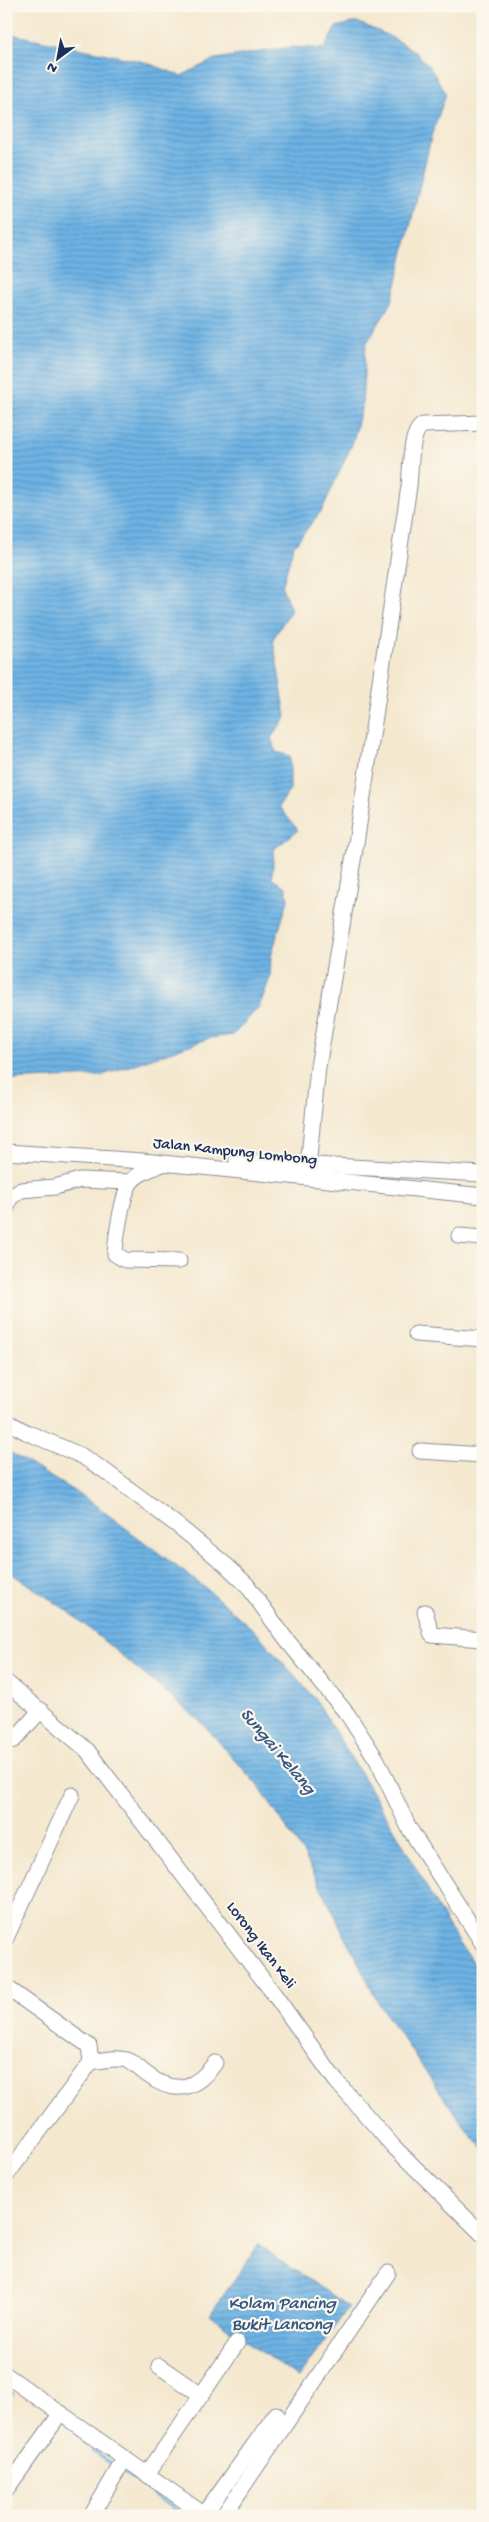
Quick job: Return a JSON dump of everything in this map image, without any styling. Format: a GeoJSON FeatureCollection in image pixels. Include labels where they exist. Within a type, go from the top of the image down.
{"type":"FeatureCollection","features":[{"type":"Feature","properties":{"kind":"street"},"geometry":{"type":"LineString","coordinates":[[308,1171],[318,1067],[358,837],[410,486],[414,437],[418,427],[423,425],[483,423]]}},
{"type":"Feature","properties":{"kind":"street"},"geometry":{"type":"LineString","coordinates":[[6,1152],[143,1161]]}},
{"type":"Feature","properties":{"kind":"street","name":"Jalan Kampung Lombong"},"geometry":{"type":"LineString","coordinates":[[143,1161],[180,1158],[308,1171],[483,1196]]}},
{"type":"Feature","properties":{"kind":"street","name":"Jalan Kampung Lombong"},"geometry":{"type":"LineString","coordinates":[[143,1161],[164,1164],[308,1171],[483,1174]]}},
{"type":"Feature","properties":{"kind":"street"},"geometry":{"type":"LineString","coordinates":[[164,1164],[143,1172],[130,1182],[116,1230],[115,1254],[125,1260],[179,1261]]}},
{"type":"Feature","properties":{"kind":"street"},"geometry":{"type":"LineString","coordinates":[[6,1209],[10,1198],[21,1190],[55,1187],[80,1180],[130,1182]]}},
{"type":"Feature","properties":{"kind":"street"},"geometry":{"type":"LineString","coordinates":[[459,1236],[483,1238]]}},
{"type":"Feature","properties":{"kind":"street"},"geometry":{"type":"LineString","coordinates":[[416,1334],[483,1339]]}},
{"type":"Feature","properties":{"kind":"street"},"geometry":{"type":"LineString","coordinates":[[6,1421],[26,1432],[82,1456],[98,1466],[177,1525],[226,1565],[247,1585],[285,1638],[348,1715],[377,1760],[409,1828],[483,1944]]}},
{"type":"Feature","properties":{"kind":"street"},"geometry":{"type":"LineString","coordinates":[[420,1451],[483,1455]]}},
{"type":"Feature","properties":{"kind":"street"},"geometry":{"type":"LineString","coordinates":[[425,1612],[432,1635],[483,1639]]}},
{"type":"Feature","properties":{"kind":"street","name":"Lorong Ikan Keli"},"geometry":{"type":"LineString","coordinates":[[6,1682],[87,1750],[274,1994],[336,2081],[393,2146],[483,2235]]}},
{"type":"Feature","properties":{"kind":"street"},"geometry":{"type":"LineString","coordinates":[[6,1741],[14,1740],[41,1710]]}},
{"type":"Feature","properties":{"kind":"street"},"geometry":{"type":"LineString","coordinates":[[6,1938],[72,1795]]}},
{"type":"Feature","properties":{"kind":"street"},"geometry":{"type":"LineString","coordinates":[[6,1987],[89,2046],[92,2062]]}},
{"type":"Feature","properties":{"kind":"street"},"geometry":{"type":"LineString","coordinates":[[6,2176],[92,2062],[127,2060],[155,2080],[169,2087],[195,2084],[206,2076],[215,2063]]}},
{"type":"Feature","properties":{"kind":"street"},"geometry":{"type":"LineString","coordinates":[[224,2516],[388,2272]]}},
{"type":"Feature","properties":{"kind":"street"},"geometry":{"type":"LineString","coordinates":[[147,2474],[236,2343]]}},
{"type":"Feature","properties":{"kind":"street"},"geometry":{"type":"LineString","coordinates":[[159,2366],[201,2395]]}},
{"type":"Feature","properties":{"kind":"street"},"geometry":{"type":"LineString","coordinates":[[6,2374],[205,2515],[276,2414]]}},
{"type":"Feature","properties":{"kind":"street"},"geometry":{"type":"LineString","coordinates":[[6,2490],[61,2413]]}},
{"type":"Feature","properties":{"kind":"street"},"geometry":{"type":"LineString","coordinates":[[91,2516],[125,2458]]}},
{"type":"Feature","properties":{"kind":"water"},"geometry":{"type":"Polygon","coordinates":[[[357,22],[387,35],[410,48],[428,66],[446,94],[432,134],[392,302],[366,344],[362,405],[353,442],[322,510],[293,547],[282,587],[291,610],[273,639],[286,717],[271,738],[276,752],[290,756],[290,789],[279,807],[298,830],[274,849],[272,879],[286,887],[288,900],[271,956],[270,978],[259,1007],[233,1035],[210,1038],[100,1076],[6,1080],[6,33],[145,62],[181,76],[215,59],[292,47],[324,49],[336,27],[357,22]]]}},
{"type":"Feature","properties":{"kind":"water","name":"Sungai Kelang"},"geometry":{"type":"Polygon","coordinates":[[[6,1450],[87,1499],[208,1590],[256,1632],[316,1700],[395,1830],[448,1926],[483,1978],[483,2149],[463,2125],[379,2004],[305,1856],[259,1787],[201,1722],[68,1611],[6,1570],[6,1450]]]}},
{"type":"Feature","properties":{"kind":"water","name":"Kolam Pancing Bukit Lancong"},"geometry":{"type":"Polygon","coordinates":[[[258,2245],[349,2307],[298,2378],[210,2315],[258,2245]]]}},
{"type":"Feature","properties":{"kind":"waterway"},"geometry":{"type":"LineString","coordinates":[[6,2390],[13,2394]]}},
{"type":"Feature","properties":{"kind":"waterway"},"geometry":{"type":"LineString","coordinates":[[93,2451],[115,2466]]}},
{"type":"Feature","properties":{"kind":"waterway"},"geometry":{"type":"LineString","coordinates":[[125,2473],[184,2516]]}}]}
